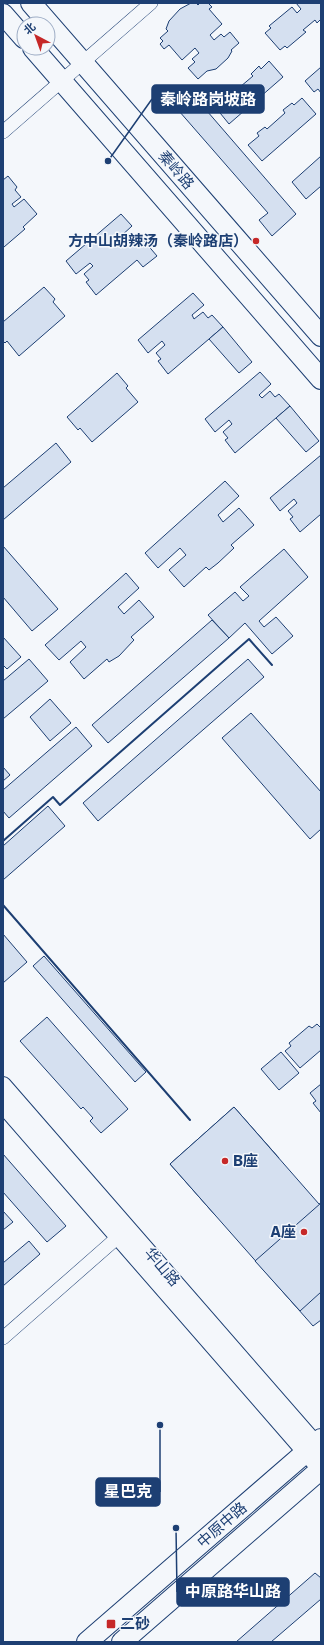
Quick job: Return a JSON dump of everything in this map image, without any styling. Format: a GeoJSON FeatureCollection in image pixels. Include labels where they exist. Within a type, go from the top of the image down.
{"type":"FeatureCollection","features":[{"type":"Feature","properties":{"kind":"main road","name":"秦岭路"},"geometry":{"type":"LineString","coordinates":[[31,3],[321,336]]}},
{"type":"Feature","properties":{"kind":"main road"},"geometry":{"type":"LineString","coordinates":[[3,14],[16,29]]}},
{"type":"Feature","properties":{"kind":"main road","name":"秦岭路"},"geometry":{"type":"LineString","coordinates":[[40,56],[321,379]]}},
{"type":"Feature","properties":{"kind":"main road","name":"中原中路"},"geometry":{"type":"LineString","coordinates":[[87,1642],[316,1446]]}},
{"type":"Feature","properties":{"kind":"main road","name":"中原中路"},"geometry":{"type":"LineString","coordinates":[[122,1642],[321,1469]]}},
{"type":"Feature","properties":{"kind":"street"},"geometry":{"type":"LineString","coordinates":[[3,132],[151,3]]}},
{"type":"Feature","properties":{"kind":"street","name":"华山路"},"geometry":{"type":"LineString","coordinates":[[3,1085],[316,1446],[321,1469]]}},
{"type":"Feature","properties":{"kind":"street","name":"华山路"},"geometry":{"type":"LineString","coordinates":[[3,1105],[118,1237],[316,1446]]}},
{"type":"Feature","properties":{"kind":"street"},"geometry":{"type":"LineString","coordinates":[[3,1338],[118,1237]]}},
{"type":"Feature","properties":{"kind":"building"},"geometry":{"type":"Polygon","coordinates":[[[191,3],[196,3],[198,5],[200,3],[208,3],[212,7],[209,9],[222,24],[210,35],[214,40],[221,34],[224,37],[230,32],[239,43],[231,50],[232,51],[228,58],[216,69],[207,71],[198,79],[188,68],[195,62],[192,59],[199,53],[195,48],[182,60],[169,45],[164,49],[160,44],[163,41],[160,38],[168,31],[166,29],[169,21],[180,9],[191,3]]]}},
{"type":"Feature","properties":{"kind":"building"},"geometry":{"type":"Polygon","coordinates":[[[296,3],[321,3],[321,19],[317,23],[315,20],[303,30],[306,32],[287,48],[285,46],[280,50],[265,33],[271,28],[269,26],[292,7],[297,13],[301,9],[296,3]]]}},
{"type":"Feature","properties":{"kind":"building"},"geometry":{"type":"Polygon","coordinates":[[[269,61],[283,77],[229,124],[216,108],[226,99],[224,97],[232,90],[234,92],[253,76],[251,74],[259,66],[261,69],[269,61]]]}},
{"type":"Feature","properties":{"kind":"building"},"geometry":{"type":"Polygon","coordinates":[[[321,67],[321,93],[318,89],[314,92],[305,81],[321,67]]]}},
{"type":"Feature","properties":{"kind":"building"},"geometry":{"type":"Polygon","coordinates":[[[188,89],[296,214],[272,236],[259,220],[268,213],[172,103],[188,89]]]}},
{"type":"Feature","properties":{"kind":"building"},"geometry":{"type":"Polygon","coordinates":[[[302,98],[316,114],[262,161],[248,145],[259,136],[257,133],[265,127],[267,129],[285,113],[283,110],[292,103],[294,105],[302,98]]]}},
{"type":"Feature","properties":{"kind":"building"},"geometry":{"type":"Polygon","coordinates":[[[321,156],[321,186],[306,199],[292,182],[321,156]]]}},
{"type":"Feature","properties":{"kind":"building"},"geometry":{"type":"Polygon","coordinates":[[[8,176],[17,187],[15,190],[21,197],[12,204],[14,207],[24,199],[37,214],[23,227],[25,229],[4,247],[3,180],[8,176]]]}},
{"type":"Feature","properties":{"kind":"building"},"geometry":{"type":"Polygon","coordinates":[[[121,214],[132,226],[120,237],[123,240],[131,233],[136,239],[140,236],[157,256],[143,267],[137,260],[96,295],[86,282],[89,280],[84,274],[93,266],[90,263],[76,274],[66,261],[121,214]]]}},
{"type":"Feature","properties":{"kind":"building"},"geometry":{"type":"Polygon","coordinates":[[[44,287],[55,299],[53,302],[65,316],[19,356],[7,341],[5,343],[3,341],[3,322],[44,287]]]}},
{"type":"Feature","properties":{"kind":"building"},"geometry":{"type":"Polygon","coordinates":[[[193,293],[204,305],[192,315],[194,319],[203,312],[208,318],[212,315],[223,327],[168,374],[158,361],[161,359],[156,353],[165,345],[162,341],[148,353],[138,340],[193,293]]]}},
{"type":"Feature","properties":{"kind":"building"},"geometry":{"type":"Polygon","coordinates":[[[223,327],[252,362],[239,373],[209,339],[223,327]]]}},
{"type":"Feature","properties":{"kind":"building"},"geometry":{"type":"Polygon","coordinates":[[[260,372],[271,384],[259,395],[262,398],[270,391],[275,397],[279,394],[290,406],[235,453],[225,440],[228,438],[223,432],[232,424],[229,420],[215,432],[205,419],[260,372]]]}},
{"type":"Feature","properties":{"kind":"building"},"geometry":{"type":"Polygon","coordinates":[[[117,373],[128,386],[126,388],[138,402],[92,442],[80,428],[78,430],[67,417],[117,373]]]}},
{"type":"Feature","properties":{"kind":"building"},"geometry":{"type":"Polygon","coordinates":[[[290,406],[319,441],[306,452],[276,418],[290,406]]]}},
{"type":"Feature","properties":{"kind":"building"},"geometry":{"type":"Polygon","coordinates":[[[56,443],[71,462],[3,520],[3,488],[56,443]]]}},
{"type":"Feature","properties":{"kind":"building"},"geometry":{"type":"Polygon","coordinates":[[[321,455],[321,514],[300,532],[290,519],[293,517],[288,511],[297,503],[294,499],[280,511],[270,498],[321,455]]]}},
{"type":"Feature","properties":{"kind":"building"},"geometry":{"type":"Polygon","coordinates":[[[225,481],[239,496],[218,515],[223,522],[239,508],[254,525],[231,545],[234,548],[218,563],[209,570],[206,567],[184,587],[169,570],[186,555],[180,548],[158,568],[145,553],[225,481]]]}},
{"type":"Feature","properties":{"kind":"building"},"geometry":{"type":"Polygon","coordinates":[[[3,546],[58,609],[32,631],[3,597],[3,546]]]}},
{"type":"Feature","properties":{"kind":"building"},"geometry":{"type":"Polygon","coordinates":[[[284,549],[308,577],[259,621],[264,627],[276,617],[293,636],[272,654],[245,623],[229,638],[208,615],[235,592],[243,601],[249,596],[240,587],[284,549]]]}},
{"type":"Feature","properties":{"kind":"building"},"geometry":{"type":"Polygon","coordinates":[[[126,573],[139,588],[118,607],[124,614],[139,600],[154,617],[131,637],[134,640],[119,656],[109,662],[107,659],[84,679],[70,662],[86,647],[81,641],[59,660],[45,645],[126,573]]]}},
{"type":"Feature","properties":{"kind":"building"},"geometry":{"type":"Polygon","coordinates":[[[212,620],[229,638],[108,743],[92,725],[212,620]]]}},
{"type":"Feature","properties":{"kind":"building"},"geometry":{"type":"Polygon","coordinates":[[[3,637],[21,657],[7,669],[3,665],[3,637]]]}},
{"type":"Feature","properties":{"kind":"building"},"geometry":{"type":"Polygon","coordinates":[[[29,659],[48,681],[3,719],[3,681],[29,659]]]}},
{"type":"Feature","properties":{"kind":"building"},"geometry":{"type":"Polygon","coordinates":[[[248,659],[264,677],[98,821],[83,803],[248,659]]]}},
{"type":"Feature","properties":{"kind":"building"},"geometry":{"type":"Polygon","coordinates":[[[50,699],[71,723],[50,741],[30,717],[50,699]]]}},
{"type":"Feature","properties":{"kind":"building"},"geometry":{"type":"Polygon","coordinates":[[[251,713],[321,792],[321,829],[310,839],[222,738],[251,713]]]}},
{"type":"Feature","properties":{"kind":"building"},"geometry":{"type":"Polygon","coordinates":[[[76,727],[92,746],[9,818],[3,811],[3,790],[76,727]]]}},
{"type":"Feature","properties":{"kind":"building"},"geometry":{"type":"Polygon","coordinates":[[[3,767],[10,775],[3,781],[3,767]]]}},
{"type":"Feature","properties":{"kind":"building"},"geometry":{"type":"Polygon","coordinates":[[[48,806],[65,826],[3,880],[3,846],[48,806]]]}},
{"type":"Feature","properties":{"kind":"building"},"geometry":{"type":"Polygon","coordinates":[[[3,934],[27,962],[3,983],[3,934]]]}},
{"type":"Feature","properties":{"kind":"building"},"geometry":{"type":"Polygon","coordinates":[[[44,956],[146,1072],[135,1082],[33,966],[44,956]]]}},
{"type":"Feature","properties":{"kind":"building"},"geometry":{"type":"Polygon","coordinates":[[[47,1017],[128,1109],[101,1133],[90,1121],[93,1118],[83,1107],[81,1109],[20,1041],[47,1017]]]}},
{"type":"Feature","properties":{"kind":"building"},"geometry":{"type":"Polygon","coordinates":[[[317,1024],[321,1028],[321,1050],[300,1068],[285,1051],[291,1046],[289,1043],[309,1026],[312,1028],[317,1024]]]}},
{"type":"Feature","properties":{"kind":"building"},"geometry":{"type":"Polygon","coordinates":[[[281,1052],[299,1073],[279,1090],[261,1069],[281,1052]]]}},
{"type":"Feature","properties":{"kind":"building"},"geometry":{"type":"Polygon","coordinates":[[[321,1084],[321,1113],[313,1103],[316,1101],[310,1093],[321,1084]]]}},
{"type":"Feature","properties":{"kind":"building","name":"B座"},"geometry":{"type":"Polygon","coordinates":[[[234,1107],[279,1158],[215,1215],[170,1164],[234,1107]]]}},
{"type":"Feature","properties":{"kind":"building"},"geometry":{"type":"Polygon","coordinates":[[[234,1107],[319,1204],[321,1203],[321,1320],[313,1326],[170,1164],[234,1107]]]}},
{"type":"Feature","properties":{"kind":"building"},"geometry":{"type":"Polygon","coordinates":[[[3,1154],[66,1226],[47,1242],[3,1192],[3,1154]]]}},
{"type":"Feature","properties":{"kind":"building","name":"A座"},"geometry":{"type":"Polygon","coordinates":[[[321,1203],[321,1292],[300,1311],[255,1261],[321,1203]]]}},
{"type":"Feature","properties":{"kind":"building"},"geometry":{"type":"Polygon","coordinates":[[[3,1211],[13,1222],[3,1230],[3,1211]]]}},
{"type":"Feature","properties":{"kind":"building"},"geometry":{"type":"Polygon","coordinates":[[[29,1241],[40,1254],[3,1286],[3,1263],[29,1241]]]}},
{"type":"Feature","properties":{"kind":"building"},"geometry":{"type":"Polygon","coordinates":[[[315,1573],[321,1578],[321,1599],[271,1642],[236,1642],[315,1573]]]}},
{"type":"Feature","properties":{"kind":"wall"},"geometry":{"type":"LineString","coordinates":[[3,841],[53,797],[60,805],[249,639],[272,665]]}},
{"type":"Feature","properties":{"kind":"wall"},"geometry":{"type":"LineString","coordinates":[[3,905],[190,1120]]}},
{"type":"Feature","properties":{"kind":"place","name":"秦岭路岗坡路"},"geometry":{"type":"Point","coordinates":[108,161]}},
{"type":"Feature","properties":{"kind":"place","name":"方中山胡辣汤（秦岭路店）"},"geometry":{"type":"Point","coordinates":[256,241]}},
{"type":"Feature","properties":{"kind":"place","name":"B座"},"geometry":{"type":"Point","coordinates":[225,1161]}},
{"type":"Feature","properties":{"kind":"place","name":"A座"},"geometry":{"type":"Point","coordinates":[304,1232]}},
{"type":"Feature","properties":{"kind":"place","name":"星巴克"},"geometry":{"type":"Point","coordinates":[160,1425]}},
{"type":"Feature","properties":{"kind":"place","name":"中原路华山路"},"geometry":{"type":"Point","coordinates":[176,1528]}},
{"type":"Feature","properties":{"kind":"place","name":"二砂"},"geometry":{"type":"Point","coordinates":[111,1624]}}]}
